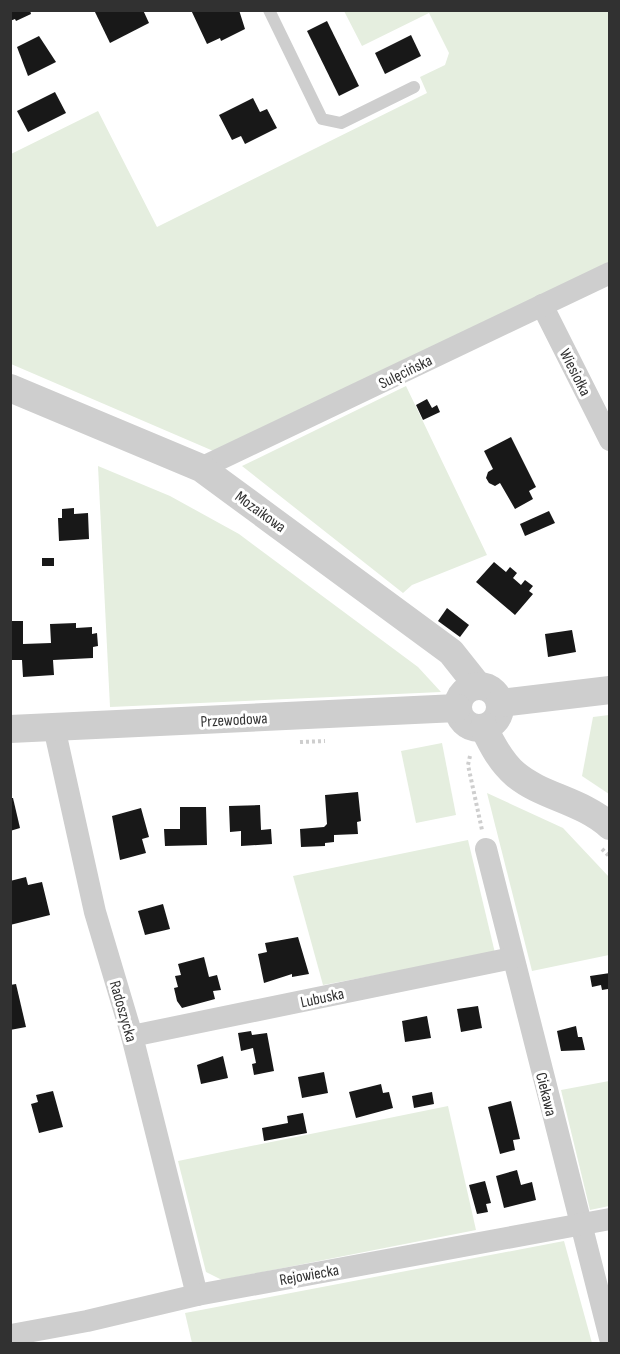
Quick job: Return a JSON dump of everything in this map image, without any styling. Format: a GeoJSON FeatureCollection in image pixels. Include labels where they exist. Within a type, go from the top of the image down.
{"type":"FeatureCollection","features":[{"type":"Feature","properties":{"kind":"street","name":"Sulęcińska"},"geometry":{"type":"LineString","coordinates":[[201,468],[609,273]]}},
{"type":"Feature","properties":{"kind":"street","name":"Wiesiołka"},"geometry":{"type":"LineString","coordinates":[[542,305],[609,440]]}},
{"type":"Feature","properties":{"kind":"street","name":"Mozaikowa"},"geometry":{"type":"LineString","coordinates":[[10,388],[201,468],[451,652],[478,686]]}},
{"type":"Feature","properties":{"kind":"street"},"geometry":{"type":"LineString","coordinates":[[478,737],[497,718],[500,703],[492,690],[478,686],[463,692],[457,708],[460,718],[478,737],[500,757],[516,775],[538,789],[571,801],[609,826]]}},
{"type":"Feature","properties":{"kind":"street"},"geometry":{"type":"LineString","coordinates":[[500,703],[609,690]]}},
{"type":"Feature","properties":{"kind":"street","name":"Przewodowa"},"geometry":{"type":"LineString","coordinates":[[10,729],[457,708]]}},
{"type":"Feature","properties":{"kind":"street","name":"Radoszycka"},"geometry":{"type":"LineString","coordinates":[[54,727],[95,912],[132,1036],[197,1295]]}},
{"type":"Feature","properties":{"kind":"street","name":"Ciekawa"},"geometry":{"type":"LineString","coordinates":[[486,849],[609,1338]]}},
{"type":"Feature","properties":{"kind":"street","name":"Lubuska"},"geometry":{"type":"LineString","coordinates":[[132,1036],[512,958]]}},
{"type":"Feature","properties":{"kind":"street","name":"Rejowiecka"},"geometry":{"type":"LineString","coordinates":[[11,1335],[87,1321],[197,1295],[609,1219]]}},
{"type":"Feature","properties":{"kind":"lane"},"geometry":{"type":"LineString","coordinates":[[269,10],[322,119],[341,123],[414,87]]}},
{"type":"Feature","properties":{"kind":"path"},"geometry":{"type":"LineString","coordinates":[[478,737],[468,765],[486,849]]}},
{"type":"Feature","properties":{"kind":"green space"},"geometry":{"type":"Polygon","coordinates":[[[344,11],[609,11],[609,264],[218,453],[11,364],[11,154],[98,111],[157,227],[427,93],[420,77],[445,65],[449,53],[429,13],[362,46],[344,11]]]}},
{"type":"Feature","properties":{"kind":"green space"},"geometry":{"type":"Polygon","coordinates":[[[406,386],[487,555],[412,585],[403,593],[242,466],[406,386]]]}},
{"type":"Feature","properties":{"kind":"green space"},"geometry":{"type":"Polygon","coordinates":[[[98,466],[170,496],[239,534],[418,667],[441,692],[110,707],[98,466]]]}},
{"type":"Feature","properties":{"kind":"green space"},"geometry":{"type":"Polygon","coordinates":[[[610,715],[609,794],[582,776],[593,717],[610,715]]]}},
{"type":"Feature","properties":{"kind":"green space"},"geometry":{"type":"Polygon","coordinates":[[[442,743],[456,815],[416,823],[401,751],[442,743]]]}},
{"type":"Feature","properties":{"kind":"green space"},"geometry":{"type":"Polygon","coordinates":[[[487,793],[563,828],[609,877],[609,955],[532,971],[487,793]]]}},
{"type":"Feature","properties":{"kind":"green space"},"geometry":{"type":"Polygon","coordinates":[[[468,840],[495,953],[323,985],[293,876],[468,840]]]}},
{"type":"Feature","properties":{"kind":"green space"},"geometry":{"type":"Polygon","coordinates":[[[609,1081],[609,1206],[590,1210],[561,1090],[609,1081]]]}},
{"type":"Feature","properties":{"kind":"green space"},"geometry":{"type":"Polygon","coordinates":[[[448,1106],[476,1230],[222,1280],[206,1272],[178,1161],[448,1106]]]}},
{"type":"Feature","properties":{"kind":"green space"},"geometry":{"type":"Polygon","coordinates":[[[564,1241],[592,1343],[192,1343],[185,1313],[564,1241]]]}},
{"type":"Feature","properties":{"kind":"building"},"geometry":{"type":"Polygon","coordinates":[[[10,10],[30,10],[31,14],[16,21],[15,19],[10,21],[10,10]]]}},
{"type":"Feature","properties":{"kind":"building"},"geometry":{"type":"Polygon","coordinates":[[[94,10],[143,10],[149,23],[110,43],[94,10]]]}},
{"type":"Feature","properties":{"kind":"building"},"geometry":{"type":"Polygon","coordinates":[[[191,10],[239,10],[245,29],[221,41],[220,38],[207,44],[191,10]]]}},
{"type":"Feature","properties":{"kind":"building"},"geometry":{"type":"Polygon","coordinates":[[[327,21],[359,86],[339,96],[307,31],[327,21]]]}},
{"type":"Feature","properties":{"kind":"building"},"geometry":{"type":"Polygon","coordinates":[[[411,35],[421,56],[385,74],[375,53],[411,35]]]}},
{"type":"Feature","properties":{"kind":"building"},"geometry":{"type":"Polygon","coordinates":[[[39,36],[56,62],[28,76],[17,47],[39,36]]]}},
{"type":"Feature","properties":{"kind":"building"},"geometry":{"type":"Polygon","coordinates":[[[55,92],[66,113],[28,132],[17,111],[55,92]]]}},
{"type":"Feature","properties":{"kind":"building"},"geometry":{"type":"Polygon","coordinates":[[[253,98],[260,112],[267,109],[277,128],[245,144],[241,136],[232,140],[219,115],[253,98]]]}},
{"type":"Feature","properties":{"kind":"building"},"geometry":{"type":"Polygon","coordinates":[[[427,399],[432,408],[437,405],[440,412],[423,420],[416,405],[427,399]]]}},
{"type":"Feature","properties":{"kind":"building"},"geometry":{"type":"Polygon","coordinates":[[[511,437],[536,487],[529,491],[533,499],[515,509],[500,483],[495,486],[486,478],[488,472],[493,469],[484,451],[511,437]]]}},
{"type":"Feature","properties":{"kind":"building"},"geometry":{"type":"Polygon","coordinates":[[[74,508],[74,514],[88,513],[89,539],[59,541],[58,518],[62,518],[62,509],[74,508]]]}},
{"type":"Feature","properties":{"kind":"building"},"geometry":{"type":"Polygon","coordinates":[[[549,511],[555,523],[525,536],[520,524],[549,511]]]}},
{"type":"Feature","properties":{"kind":"building"},"geometry":{"type":"Polygon","coordinates":[[[42,558],[54,558],[54,566],[42,566],[42,558]]]}},
{"type":"Feature","properties":{"kind":"building"},"geometry":{"type":"Polygon","coordinates":[[[494,562],[506,572],[510,567],[517,573],[513,578],[521,585],[525,580],[533,586],[529,591],[533,594],[515,615],[476,582],[494,562]]]}},
{"type":"Feature","properties":{"kind":"building"},"geometry":{"type":"Polygon","coordinates":[[[447,608],[469,625],[460,637],[438,621],[447,608]]]}},
{"type":"Feature","properties":{"kind":"building"},"geometry":{"type":"Polygon","coordinates":[[[10,621],[23,621],[23,644],[51,643],[50,624],[76,623],[76,628],[92,627],[92,634],[97,633],[98,646],[93,647],[93,658],[53,660],[54,675],[23,677],[22,660],[10,660],[10,621]]]}},
{"type":"Feature","properties":{"kind":"building"},"geometry":{"type":"Polygon","coordinates":[[[572,630],[576,652],[548,657],[545,634],[572,630]]]}},
{"type":"Feature","properties":{"kind":"building"},"geometry":{"type":"Polygon","coordinates":[[[358,792],[361,821],[357,822],[358,834],[334,835],[334,842],[325,843],[325,846],[301,847],[300,829],[324,827],[327,824],[325,795],[358,792]]]}},
{"type":"Feature","properties":{"kind":"building"},"geometry":{"type":"Polygon","coordinates":[[[10,798],[13,798],[20,828],[10,831],[10,798]]]}},
{"type":"Feature","properties":{"kind":"building"},"geometry":{"type":"Polygon","coordinates":[[[260,805],[261,830],[271,829],[272,844],[241,846],[241,831],[230,832],[229,806],[260,805]]]}},
{"type":"Feature","properties":{"kind":"building"},"geometry":{"type":"Polygon","coordinates":[[[180,807],[206,807],[207,845],[165,846],[164,829],[180,829],[180,807]]]}},
{"type":"Feature","properties":{"kind":"building"},"geometry":{"type":"Polygon","coordinates":[[[141,808],[149,837],[142,839],[146,853],[120,860],[112,816],[141,808]]]}},
{"type":"Feature","properties":{"kind":"building"},"geometry":{"type":"Polygon","coordinates":[[[26,877],[28,885],[42,882],[50,915],[10,925],[10,881],[26,877]]]}},
{"type":"Feature","properties":{"kind":"building"},"geometry":{"type":"Polygon","coordinates":[[[163,904],[170,929],[145,935],[138,911],[163,904]]]}},
{"type":"Feature","properties":{"kind":"building"},"geometry":{"type":"Polygon","coordinates":[[[298,937],[309,974],[292,977],[292,974],[264,983],[258,954],[267,952],[265,943],[298,937]]]}},
{"type":"Feature","properties":{"kind":"building"},"geometry":{"type":"Polygon","coordinates":[[[204,957],[209,977],[217,975],[221,990],[213,991],[215,999],[182,1008],[177,1001],[174,988],[178,987],[175,976],[181,975],[178,964],[204,957]]]}},
{"type":"Feature","properties":{"kind":"building"},"geometry":{"type":"Polygon","coordinates":[[[610,973],[608,989],[602,990],[601,985],[592,987],[590,976],[610,973]]]}},
{"type":"Feature","properties":{"kind":"building"},"geometry":{"type":"Polygon","coordinates":[[[16,984],[26,1027],[10,1030],[10,985],[16,984]]]}},
{"type":"Feature","properties":{"kind":"building"},"geometry":{"type":"Polygon","coordinates":[[[478,1006],[482,1028],[461,1032],[457,1009],[478,1006]]]}},
{"type":"Feature","properties":{"kind":"building"},"geometry":{"type":"Polygon","coordinates":[[[427,1016],[431,1038],[405,1042],[402,1021],[427,1016]]]}},
{"type":"Feature","properties":{"kind":"building"},"geometry":{"type":"Polygon","coordinates":[[[576,1026],[578,1037],[582,1037],[585,1050],[561,1051],[557,1031],[576,1026]]]}},
{"type":"Feature","properties":{"kind":"building"},"geometry":{"type":"Polygon","coordinates":[[[251,1031],[252,1035],[267,1033],[274,1071],[254,1075],[252,1064],[256,1063],[253,1048],[241,1051],[238,1033],[251,1031]]]}},
{"type":"Feature","properties":{"kind":"building"},"geometry":{"type":"Polygon","coordinates":[[[223,1056],[228,1078],[201,1084],[197,1065],[223,1056]]]}},
{"type":"Feature","properties":{"kind":"building"},"geometry":{"type":"Polygon","coordinates":[[[324,1072],[328,1093],[302,1098],[298,1077],[324,1072]]]}},
{"type":"Feature","properties":{"kind":"building"},"geometry":{"type":"Polygon","coordinates":[[[381,1084],[383,1093],[389,1092],[393,1108],[356,1118],[349,1092],[381,1084]]]}},
{"type":"Feature","properties":{"kind":"building"},"geometry":{"type":"Polygon","coordinates":[[[53,1091],[63,1127],[39,1133],[31,1104],[38,1102],[36,1095],[53,1091]]]}},
{"type":"Feature","properties":{"kind":"building"},"geometry":{"type":"Polygon","coordinates":[[[432,1092],[434,1104],[414,1108],[412,1096],[432,1092]]]}},
{"type":"Feature","properties":{"kind":"building"},"geometry":{"type":"Polygon","coordinates":[[[511,1101],[520,1139],[513,1140],[515,1150],[500,1154],[488,1107],[511,1101]]]}},
{"type":"Feature","properties":{"kind":"building"},"geometry":{"type":"Polygon","coordinates":[[[303,1113],[307,1133],[264,1141],[262,1128],[288,1123],[287,1116],[303,1113]]]}},
{"type":"Feature","properties":{"kind":"building"},"geometry":{"type":"Polygon","coordinates":[[[517,1170],[521,1185],[532,1182],[536,1200],[504,1208],[496,1176],[517,1170]]]}},
{"type":"Feature","properties":{"kind":"building"},"geometry":{"type":"Polygon","coordinates":[[[485,1181],[491,1203],[486,1204],[488,1212],[477,1214],[469,1185],[485,1181]]]}}]}
